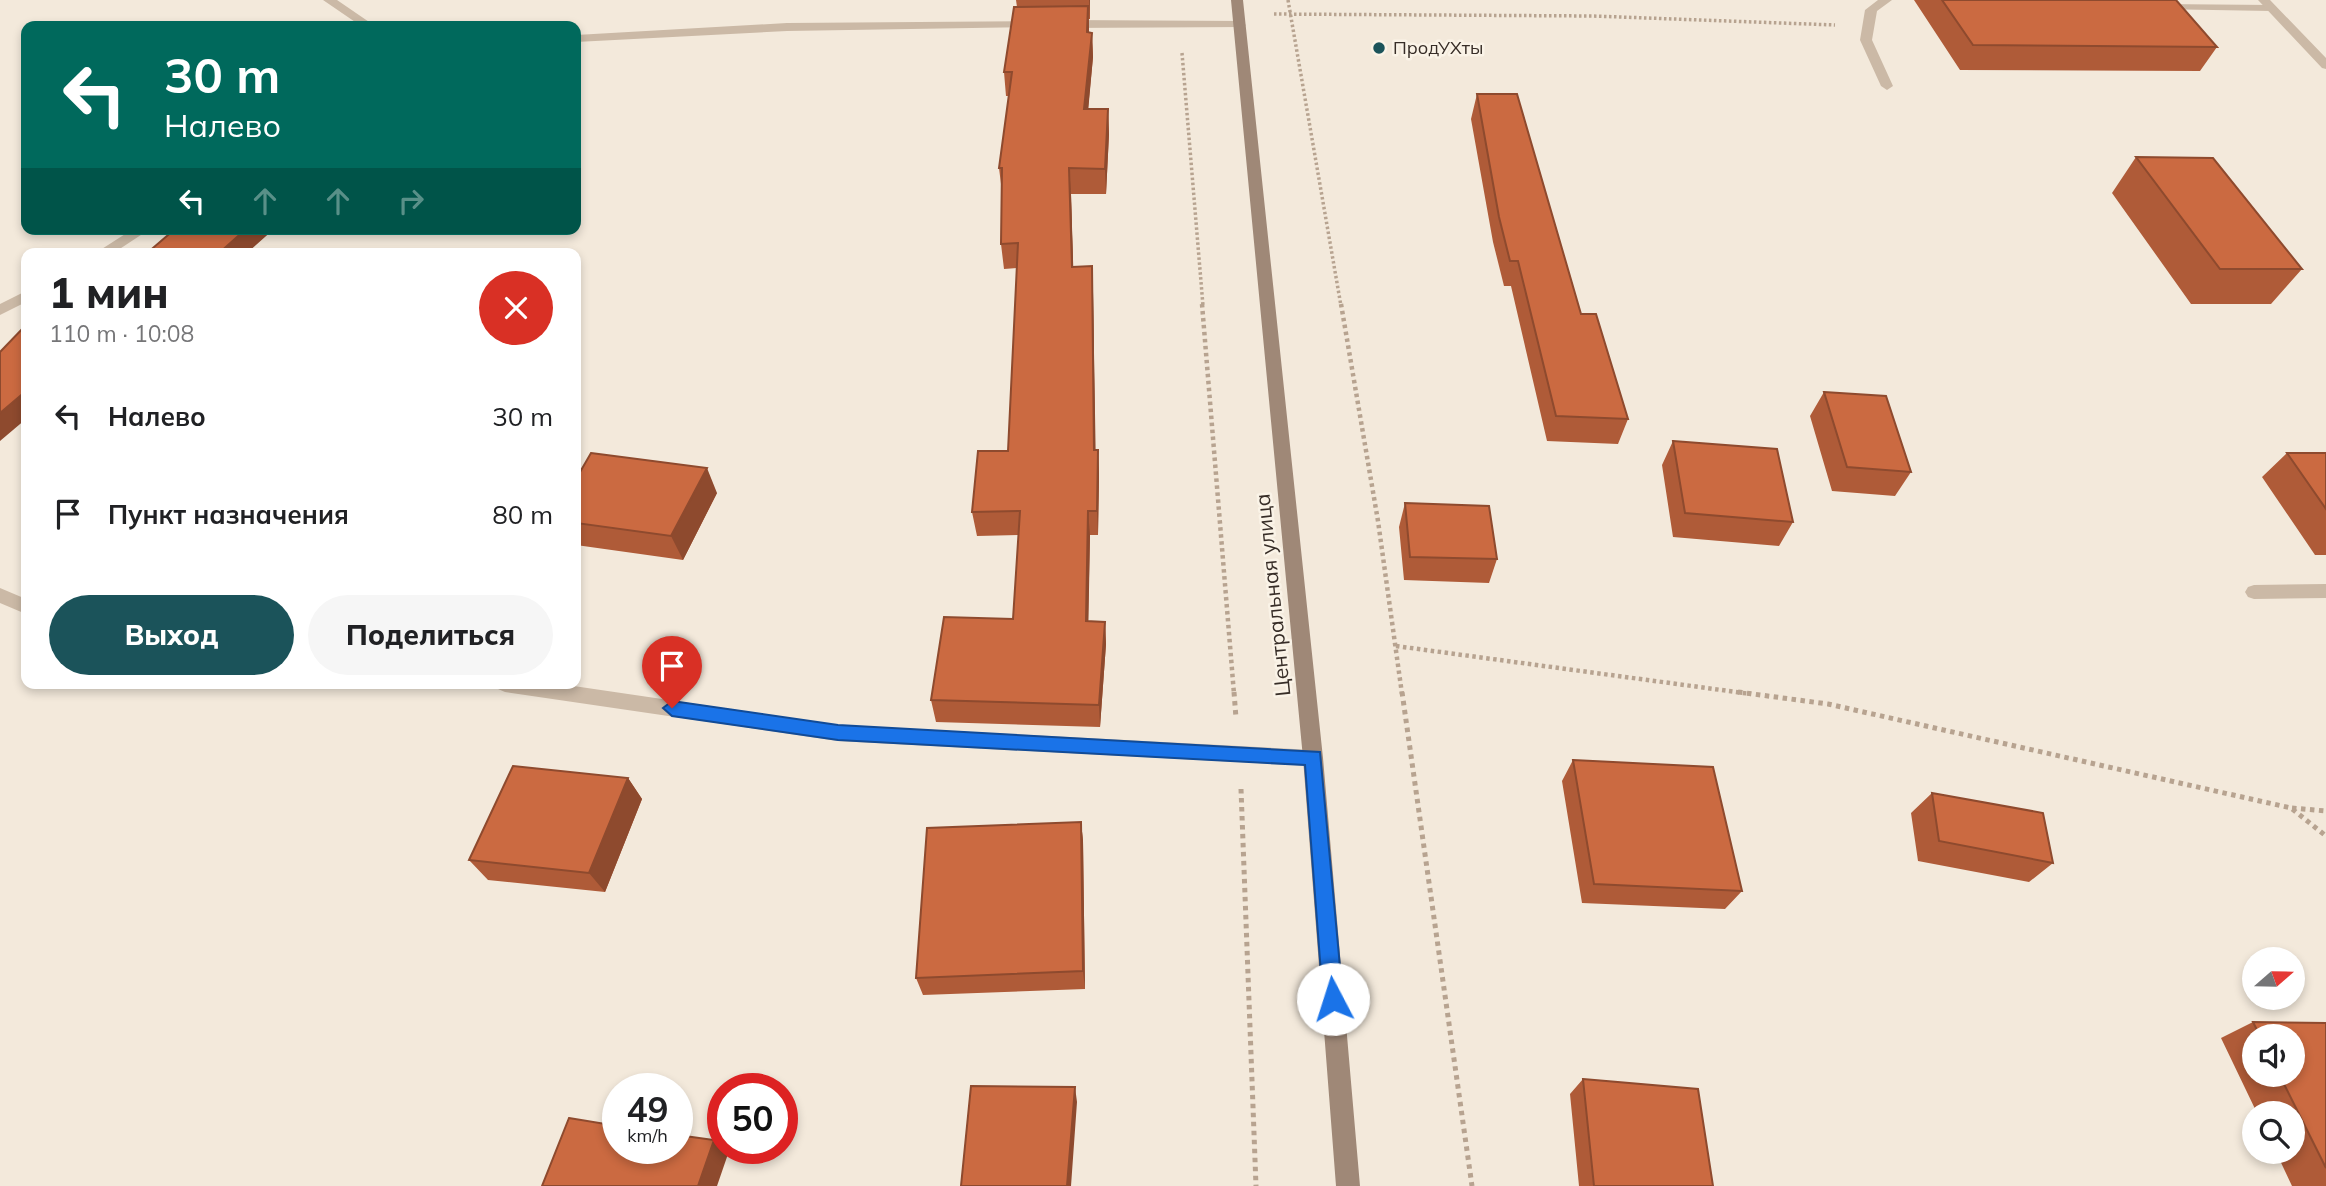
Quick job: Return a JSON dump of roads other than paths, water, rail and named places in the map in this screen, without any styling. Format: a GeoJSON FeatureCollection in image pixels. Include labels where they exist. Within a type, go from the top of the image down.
{"type":"FeatureCollection","features":[{"type":"Feature","properties":{"kind":"main road","name":"Центральная улица"},"geometry":{"type":"LineString","coordinates":[[1238,13],[1313,758],[1348,1186]]}},
{"type":"Feature","properties":{"kind":"street"},"geometry":{"type":"LineString","coordinates":[[329,0],[361,21]]}},
{"type":"Feature","properties":{"kind":"street"},"geometry":{"type":"LineString","coordinates":[[1886,0],[1871,10],[1868,43],[1887,86]]}},
{"type":"Feature","properties":{"kind":"street"},"geometry":{"type":"LineString","coordinates":[[2151,7],[2267,4],[2326,65]]}},
{"type":"Feature","properties":{"kind":"street"},"geometry":{"type":"LineString","coordinates":[[1057,24],[1179,24],[1238,13]]}},
{"type":"Feature","properties":{"kind":"street"},"geometry":{"type":"LineString","coordinates":[[581,39],[787,27],[1044,25]]}},
{"type":"Feature","properties":{"kind":"street"},"geometry":{"type":"LineString","coordinates":[[111,248],[133,235]]}},
{"type":"Feature","properties":{"kind":"street"},"geometry":{"type":"LineString","coordinates":[[0,310],[21,299]]}},
{"type":"Feature","properties":{"kind":"street"},"geometry":{"type":"LineString","coordinates":[[2254,592],[2326,591]]}},
{"type":"Feature","properties":{"kind":"street"},"geometry":{"type":"LineString","coordinates":[[0,595],[21,605]]}},
{"type":"Feature","properties":{"kind":"street"},"geometry":{"type":"LineString","coordinates":[[539,689],[838,733],[1313,758]]}},
{"type":"Feature","properties":{"kind":"place","name":"ПродУХты"},"geometry":{"type":"Point","coordinates":[1379,48]}}]}
